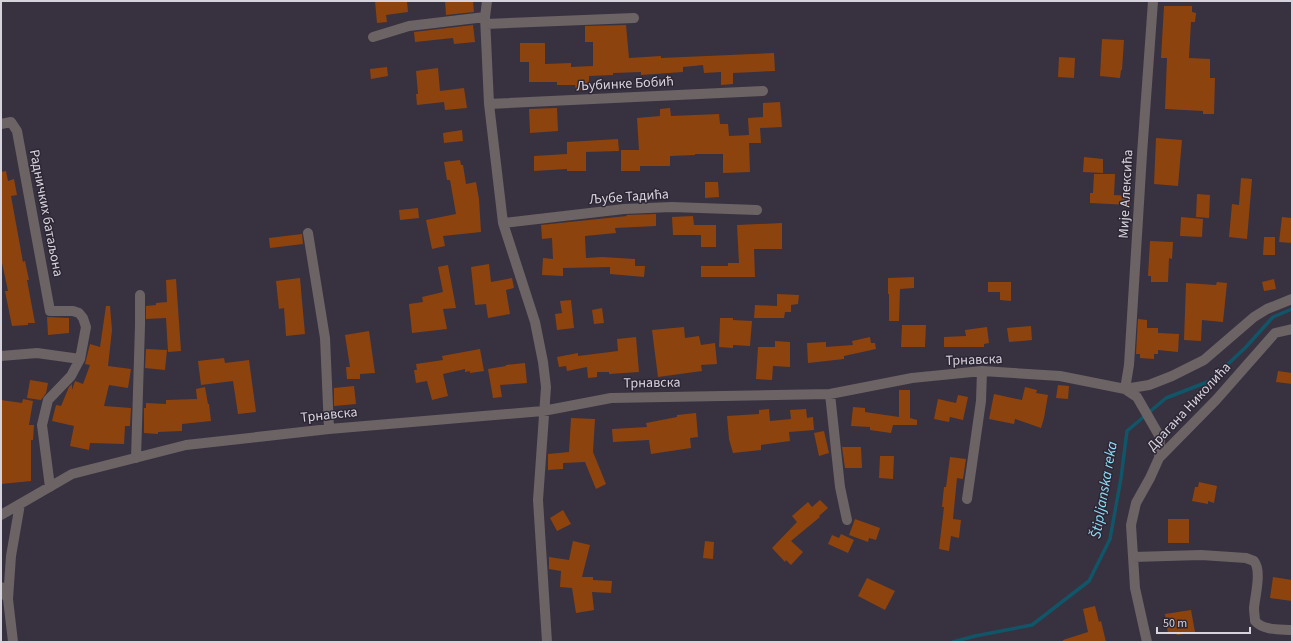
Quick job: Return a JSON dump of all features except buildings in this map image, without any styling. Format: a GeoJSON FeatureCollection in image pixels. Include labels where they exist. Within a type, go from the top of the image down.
{"type":"FeatureCollection","features":[{"type":"Feature","properties":{"kind":"street"},"geometry":{"type":"LineString","coordinates":[[487,1],[486,21],[489,104],[503,223],[535,322],[543,362],[546,387],[543,411],[538,500],[547,642]]}},
{"type":"Feature","properties":{"kind":"street","name":"Мије Алексића"},"geometry":{"type":"LineString","coordinates":[[1126,388],[1129,365],[1153,1]]}},
{"type":"Feature","properties":{"kind":"street"},"geometry":{"type":"LineString","coordinates":[[373,37],[409,26],[486,21],[634,18]]}},
{"type":"Feature","properties":{"kind":"street","name":"Љубинке Бобић"},"geometry":{"type":"LineString","coordinates":[[489,104],[763,91]]}},
{"type":"Feature","properties":{"kind":"street","name":"Радничких батаљона"},"geometry":{"type":"LineString","coordinates":[[6,123],[17,131],[50,311],[73,311],[79,313],[83,318],[86,327],[80,358]]}},
{"type":"Feature","properties":{"kind":"street","name":"Љубе Тадића"},"geometry":{"type":"LineString","coordinates":[[503,223],[624,209],[672,207],[757,210]]}},
{"type":"Feature","properties":{"kind":"street"},"geometry":{"type":"LineString","coordinates":[[308,233],[325,338],[329,429]]}},
{"type":"Feature","properties":{"kind":"street"},"geometry":{"type":"LineString","coordinates":[[136,458],[140,295]]}},
{"type":"Feature","properties":{"kind":"street","name":"Трнавска"},"geometry":{"type":"LineString","coordinates":[[1,515],[72,474],[186,445],[329,429],[543,411],[611,398],[830,394],[912,378],[982,371],[1060,376],[1126,388],[1149,385],[1172,376],[1204,360],[1254,317],[1266,309],[1292,300]]}},
{"type":"Feature","properties":{"kind":"street","name":"Драгана Николића"},"geometry":{"type":"LineString","coordinates":[[1148,642],[1135,588],[1131,525],[1136,503],[1150,478],[1158,458],[1216,400],[1274,333],[1292,329]]}},
{"type":"Feature","properties":{"kind":"street"},"geometry":{"type":"LineString","coordinates":[[1,356],[37,353],[80,358],[71,376],[48,400],[42,425],[50,487]]}},
{"type":"Feature","properties":{"kind":"street"},"geometry":{"type":"LineString","coordinates":[[967,499],[981,401],[982,371]]}},
{"type":"Feature","properties":{"kind":"street"},"geometry":{"type":"LineString","coordinates":[[1126,388],[1137,397],[1160,437],[1158,458]]}},
{"type":"Feature","properties":{"kind":"street"},"geometry":{"type":"LineString","coordinates":[[830,394],[840,488],[847,520]]}},
{"type":"Feature","properties":{"kind":"street"},"geometry":{"type":"LineString","coordinates":[[13,642],[8,599],[11,556],[20,504]]}},
{"type":"Feature","properties":{"kind":"street"},"geometry":{"type":"LineString","coordinates":[[1134,557],[1201,555],[1246,558],[1254,561],[1256,566],[1257,584],[1254,609],[1255,621],[1267,628],[1292,630]]}},
{"type":"Feature","properties":{"kind":"street"},"geometry":{"type":"LineString","coordinates":[[1,587],[8,599]]}},
{"type":"Feature","properties":{"kind":"waterway","name":"Štipljanska reka"},"geometry":{"type":"LineString","coordinates":[[953,642],[975,636],[1032,625],[1089,581],[1110,539],[1121,478],[1127,431],[1166,398],[1210,381],[1246,347],[1273,317],[1292,309]]}}]}
